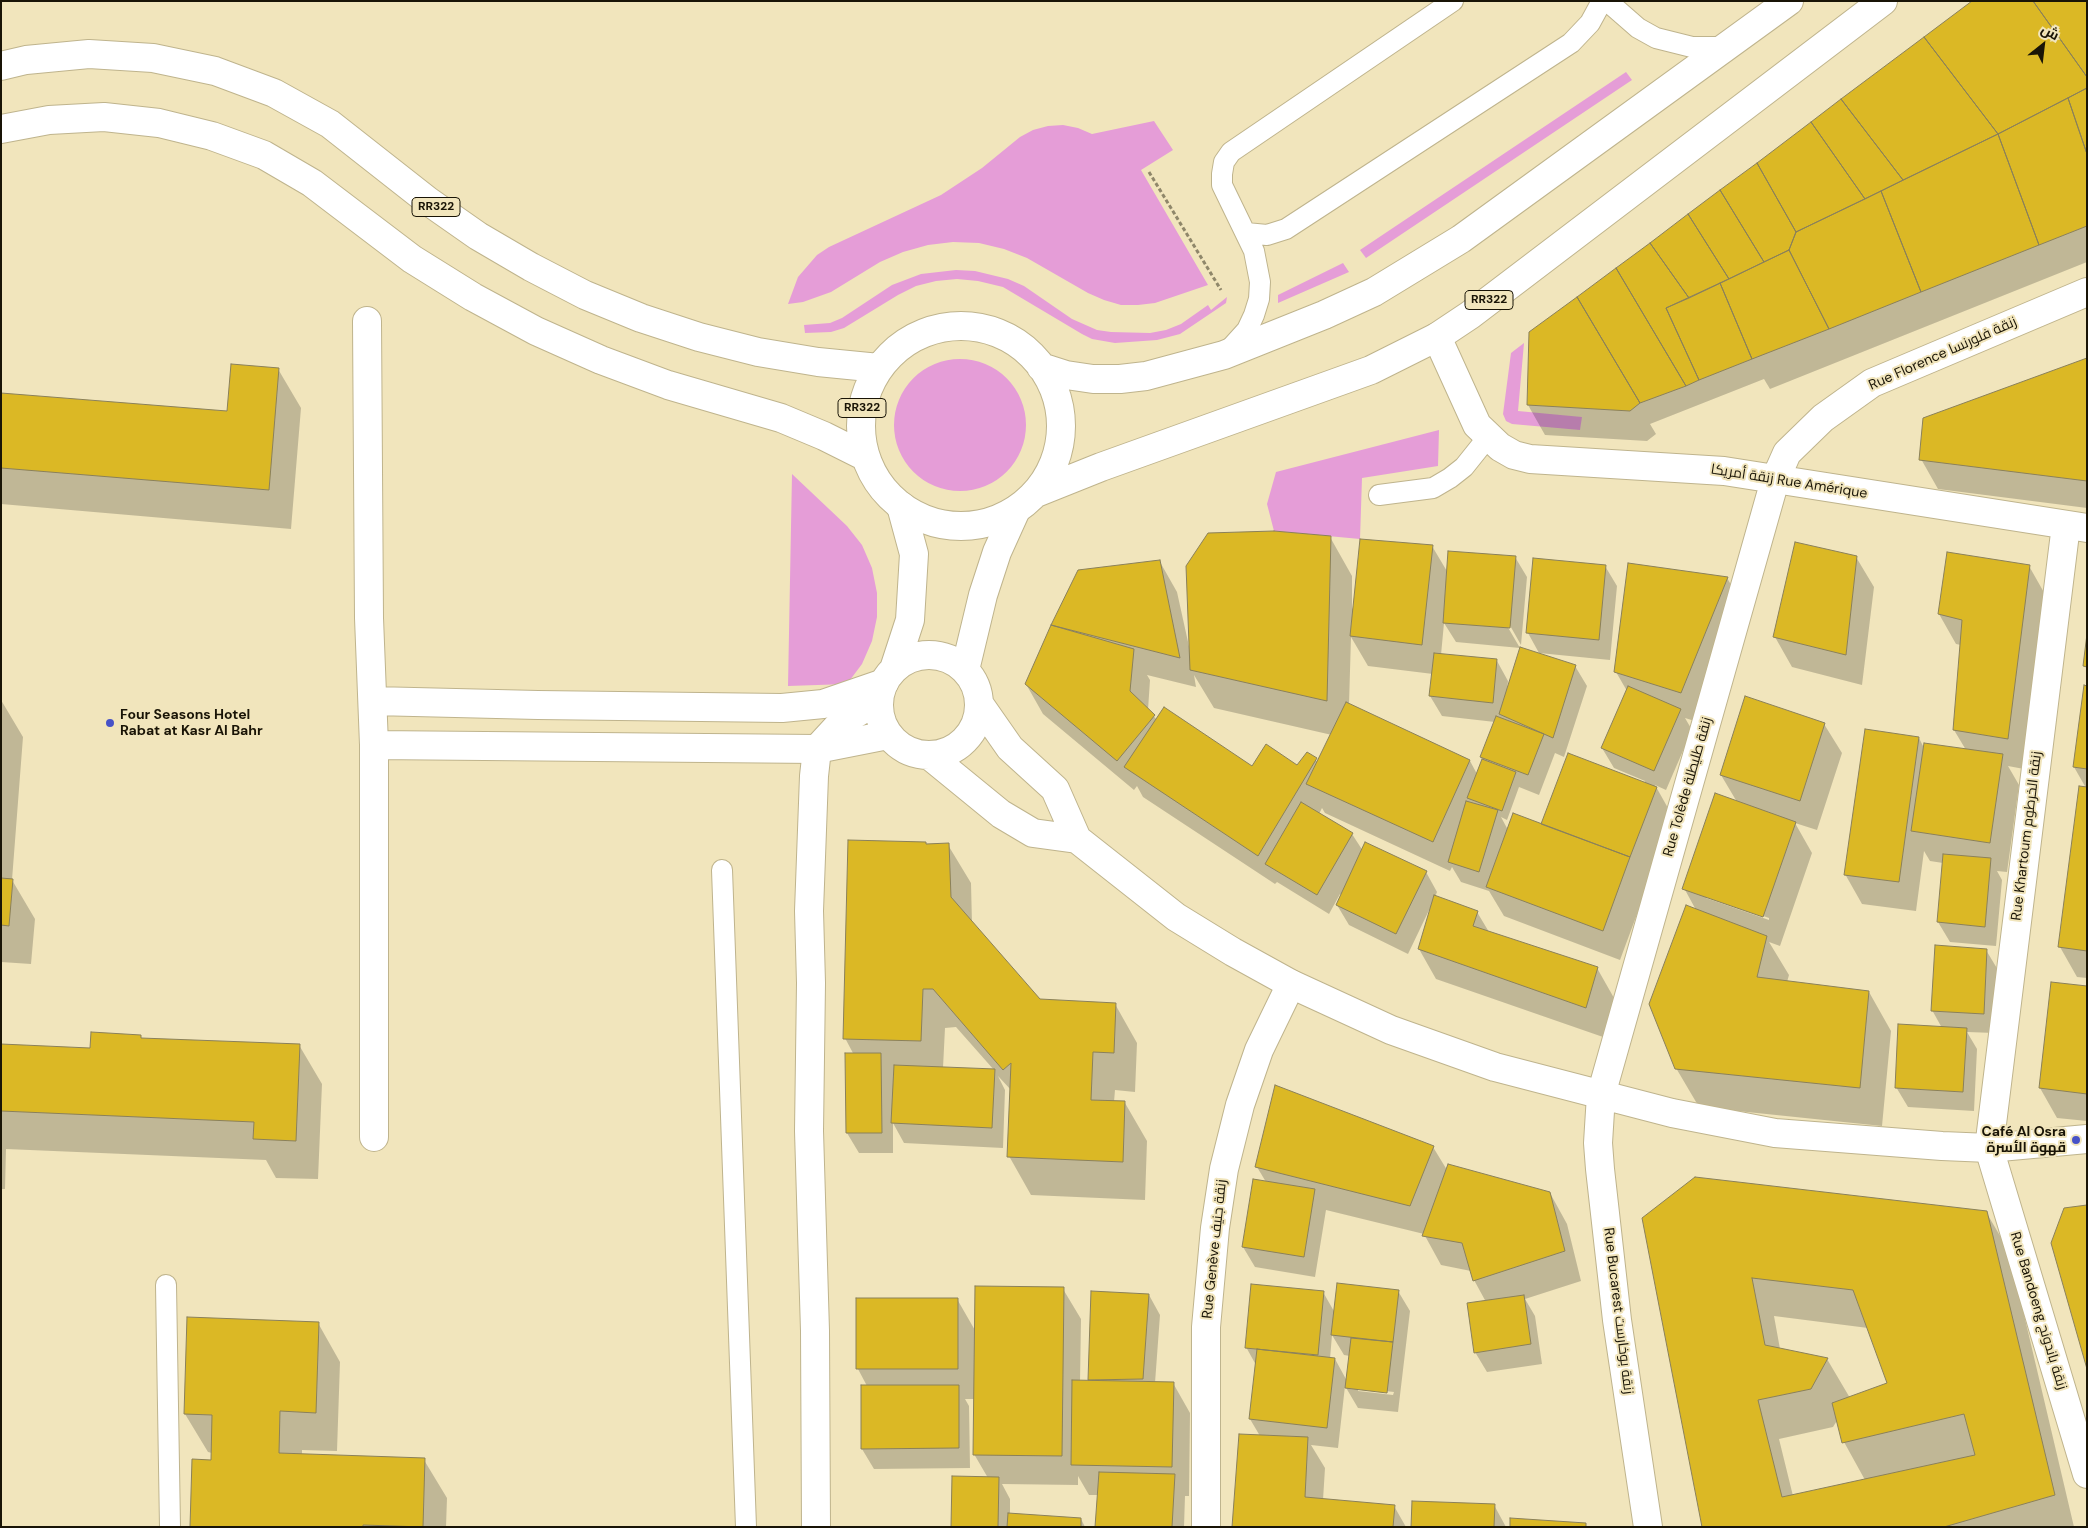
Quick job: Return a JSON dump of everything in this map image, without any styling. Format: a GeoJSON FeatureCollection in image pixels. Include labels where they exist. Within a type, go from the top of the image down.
{"type":"FeatureCollection","features":[{"type":"Feature","properties":{"kind":"street","name":"RR322"},"geometry":{"type":"LineString","coordinates":[[1041,367],[1066,375],[1093,378],[1120,379],[1146,376],[1224,355],[1324,316],[1382,288],[1462,239],[1789,1]]}},
{"type":"Feature","properties":{"kind":"street","name":"RR322"},"geometry":{"type":"LineString","coordinates":[[1026,501],[1051,471],[1059,445],[1061,417],[1054,391],[1041,367],[1019,345],[990,331],[960,326],[929,331],[901,346],[879,368],[869,386],[862,405],[860,425],[864,456],[879,484],[901,506],[929,521],[958,526],[988,523],[1026,501],[1101,467],[1371,370],[1437,337],[1470,315],[1884,1]]}},
{"type":"Feature","properties":{"kind":"street","name":"RR322"},"geometry":{"type":"LineString","coordinates":[[1,66],[26,60],[89,54],[152,58],[215,71],[274,93],[330,124],[428,201],[478,236],[530,267],[585,295],[641,318],[708,339],[792,358],[879,368]]}},
{"type":"Feature","properties":{"kind":"street"},"geometry":{"type":"LineString","coordinates":[[1,129],[49,120],[104,117],[159,123],[212,136],[264,156],[312,183],[412,259],[473,298],[536,331],[601,360],[668,385],[781,418],[824,436],[864,456]]}},
{"type":"Feature","properties":{"kind":"street","name":"Rue Florence زنقة فلورنسا"},"geometry":{"type":"LineString","coordinates":[[1775,480],[1787,453],[1823,418],[1872,383],[2087,292]]}},
{"type":"Feature","properties":{"kind":"street"},"geometry":{"type":"LineString","coordinates":[[367,321],[369,618],[374,745],[374,1137]]}},
{"type":"Feature","properties":{"kind":"street","name":"زنقة أمريكا Rue Amérique"},"geometry":{"type":"LineString","coordinates":[[1437,337],[1477,425],[1500,447],[1514,455],[1530,459],[1724,470],[1775,480],[2077,526]]}},
{"type":"Feature","properties":{"kind":"street","name":"Rue Tolède زنقة طليطلة"},"geometry":{"type":"LineString","coordinates":[[1601,1095],[1775,480]]}},
{"type":"Feature","properties":{"kind":"street"},"geometry":{"type":"LineString","coordinates":[[965,670],[983,595],[997,552],[1026,501]]}},
{"type":"Feature","properties":{"kind":"street"},"geometry":{"type":"LineString","coordinates":[[901,506],[914,554],[910,620],[886,684],[880,718],[888,734],[900,746],[914,753],[930,756],[946,753],[960,746],[971,734],[977,720],[980,705]]}},
{"type":"Feature","properties":{"kind":"street","name":"Rue Khartoum زنقة الخرطوم"},"geometry":{"type":"LineString","coordinates":[[1989,1148],[2077,526]]}},
{"type":"Feature","properties":{"kind":"street"},"geometry":{"type":"LineString","coordinates":[[816,1527],[815,1332],[809,1132],[811,983],[809,911],[817,749],[841,724],[886,684],[907,660],[922,656],[938,656],[953,661],[965,670],[973,680],[980,705],[1010,748],[1055,789],[1077,839],[1176,917],[1233,952],[1291,984],[1401,1034],[1495,1067],[1601,1095],[1672,1113],[1775,1132],[1898,1143],[1989,1148],[2087,1139]]}},
{"type":"Feature","properties":{"kind":"street"},"geometry":{"type":"LineString","coordinates":[[373,701],[782,708],[823,704],[886,684]]}},
{"type":"Feature","properties":{"kind":"street"},"geometry":{"type":"LineString","coordinates":[[374,745],[817,749],[888,734]]}},
{"type":"Feature","properties":{"kind":"street"},"geometry":{"type":"LineString","coordinates":[[930,756],[1001,814],[1033,833],[1077,839]]}},
{"type":"Feature","properties":{"kind":"street","name":"Rue Genève زنقة جنيف"},"geometry":{"type":"LineString","coordinates":[[1206,1527],[1206,1327],[1215,1228],[1224,1170],[1240,1105],[1259,1050],[1291,984]]}},
{"type":"Feature","properties":{"kind":"street","name":"Rue Bucarest زنقة بوخارست"},"geometry":{"type":"LineString","coordinates":[[1601,1095],[1598,1143],[1600,1169],[1617,1320],[1648,1527]]}},
{"type":"Feature","properties":{"kind":"street","name":"Rue Bandoeng زنقة باندونج"},"geometry":{"type":"LineString","coordinates":[[1989,1148],[2087,1474]]}},
{"type":"Feature","properties":{"kind":"lane"},"geometry":{"type":"LineString","coordinates":[[1224,355],[1247,330],[1259,299],[1260,282],[1254,251],[1222,185],[1224,162],[1231,152],[1453,1]]}},
{"type":"Feature","properties":{"kind":"lane"},"geometry":{"type":"LineString","coordinates":[[1246,233],[1256,235],[1277,233],[1571,43],[1590,23],[1602,1]]}},
{"type":"Feature","properties":{"kind":"lane"},"geometry":{"type":"LineString","coordinates":[[1607,1],[1638,28],[1656,38],[1692,48],[1729,46]]}},
{"type":"Feature","properties":{"kind":"lane"},"geometry":{"type":"LineString","coordinates":[[1379,495],[1433,488],[1464,467],[1488,437]]}},
{"type":"Feature","properties":{"kind":"lane"},"geometry":{"type":"LineString","coordinates":[[722,870],[746,1527]]}},
{"type":"Feature","properties":{"kind":"lane"},"geometry":{"type":"LineString","coordinates":[[166,1285],[170,1527]]}},
{"type":"Feature","properties":{"kind":"path"},"geometry":{"type":"LineString","coordinates":[[1149,172],[1221,290]]}},
{"type":"Feature","properties":{"kind":"shaded area"},"geometry":{"type":"Polygon","coordinates":[[[1626,72],[1632,80],[1366,258],[1360,250],[1626,72]]]}},
{"type":"Feature","properties":{"kind":"shaded area"},"geometry":{"type":"Polygon","coordinates":[[[1154,121],[1173,150],[1141,170],[1208,285],[1155,303],[1121,305],[1088,293],[1027,258],[1004,249],[979,243],[953,242],[928,245],[903,252],[880,262],[831,292],[803,302],[788,304],[798,277],[817,255],[829,247],[941,195],[982,168],[1020,137],[1033,130],[1063,125],[1078,128],[1092,134],[1154,121]]]}},
{"type":"Feature","properties":{"kind":"shaded area"},"geometry":{"type":"Polygon","coordinates":[[[1343,263],[1349,272],[1278,303],[1278,295],[1343,263]]]}},
{"type":"Feature","properties":{"kind":"shaded area"},"geometry":{"type":"Polygon","coordinates":[[[956,270],[975,271],[1008,279],[1024,286],[1072,319],[1097,330],[1111,332],[1150,333],[1166,330],[1181,324],[1208,305],[1211,310],[1227,297],[1226,303],[1180,334],[1157,340],[1115,343],[1092,339],[1082,334],[1003,287],[978,281],[957,279],[936,281],[916,286],[844,328],[831,332],[805,333],[804,325],[830,323],[842,318],[892,285],[921,274],[956,270]]]}},
{"type":"Feature","properties":{"kind":"shaded area"},"geometry":{"type":"Polygon","coordinates":[[[1524,343],[1518,411],[1582,417],[1580,430],[1512,424],[1506,421],[1503,414],[1511,353],[1524,343]]]}},
{"type":"Feature","properties":{"kind":"shaded area"},"geometry":{"type":"Polygon","coordinates":[[[960,359],[973,360],[985,364],[1007,378],[1021,400],[1025,412],[1025,438],[1021,450],[1007,472],[985,486],[973,490],[960,491],[947,490],[935,486],[913,472],[899,450],[895,438],[894,425],[895,412],[899,400],[913,378],[935,364],[947,360],[960,359]]]}},
{"type":"Feature","properties":{"kind":"shaded area"},"geometry":{"type":"Polygon","coordinates":[[[1439,430],[1438,466],[1362,478],[1360,539],[1274,531],[1267,504],[1276,472],[1439,430]]]}},
{"type":"Feature","properties":{"kind":"shaded area"},"geometry":{"type":"Polygon","coordinates":[[[792,474],[847,526],[862,545],[872,568],[877,593],[877,617],[872,641],[862,664],[847,684],[788,686],[792,474]]]}},
{"type":"Feature","properties":{"kind":"building"},"geometry":{"type":"Polygon","coordinates":[[[1972,1],[2033,1],[2087,77],[2087,88],[1998,134],[1924,37],[1972,1]]]}},
{"type":"Feature","properties":{"kind":"building"},"geometry":{"type":"Polygon","coordinates":[[[2033,1],[2087,1],[2087,77],[2033,1]]]}},
{"type":"Feature","properties":{"kind":"building"},"geometry":{"type":"Polygon","coordinates":[[[1924,37],[1998,134],[1903,180],[1841,99],[1924,37]]]}},
{"type":"Feature","properties":{"kind":"building"},"geometry":{"type":"Polygon","coordinates":[[[2087,88],[2087,154],[2068,98],[2087,88]]]}},
{"type":"Feature","properties":{"kind":"building"},"geometry":{"type":"Polygon","coordinates":[[[2068,98],[2087,154],[2087,226],[2039,245],[1998,134],[2068,98]]]}},
{"type":"Feature","properties":{"kind":"building"},"geometry":{"type":"Polygon","coordinates":[[[1841,99],[1903,180],[1865,199],[1811,122],[1841,99]]]}},
{"type":"Feature","properties":{"kind":"building"},"geometry":{"type":"Polygon","coordinates":[[[1811,122],[1865,199],[1796,232],[1757,163],[1811,122]]]}},
{"type":"Feature","properties":{"kind":"building"},"geometry":{"type":"Polygon","coordinates":[[[1998,134],[2039,245],[1921,292],[1881,191],[1998,134]]]}},
{"type":"Feature","properties":{"kind":"building"},"geometry":{"type":"Polygon","coordinates":[[[1757,163],[1796,232],[1789,250],[1764,262],[1720,190],[1757,163]]]}},
{"type":"Feature","properties":{"kind":"building"},"geometry":{"type":"Polygon","coordinates":[[[1720,190],[1764,262],[1729,279],[1688,214],[1720,190]]]}},
{"type":"Feature","properties":{"kind":"building"},"geometry":{"type":"Polygon","coordinates":[[[1881,191],[1921,292],[1829,329],[1789,250],[1796,232],[1881,191]]]}},
{"type":"Feature","properties":{"kind":"building"},"geometry":{"type":"Polygon","coordinates":[[[1688,214],[1729,279],[1689,298],[1650,243],[1688,214]]]}},
{"type":"Feature","properties":{"kind":"building"},"geometry":{"type":"Polygon","coordinates":[[[1650,243],[1689,298],[1666,308],[1699,380],[1686,386],[1616,268],[1650,243]]]}},
{"type":"Feature","properties":{"kind":"building"},"geometry":{"type":"Polygon","coordinates":[[[1789,250],[1829,329],[1752,359],[1720,283],[1789,250]]]}},
{"type":"Feature","properties":{"kind":"building"},"geometry":{"type":"Polygon","coordinates":[[[1616,268],[1686,386],[1640,403],[1577,297],[1616,268]]]}},
{"type":"Feature","properties":{"kind":"building"},"geometry":{"type":"Polygon","coordinates":[[[1720,283],[1752,359],[1699,380],[1666,308],[1720,283]]]}},
{"type":"Feature","properties":{"kind":"building"},"geometry":{"type":"Polygon","coordinates":[[[1577,297],[1640,403],[1630,411],[1527,405],[1529,332],[1577,297]]]}},
{"type":"Feature","properties":{"kind":"building"},"geometry":{"type":"Polygon","coordinates":[[[2087,358],[2087,481],[1919,460],[1923,418],[2087,358]]]}},
{"type":"Feature","properties":{"kind":"building"},"geometry":{"type":"Polygon","coordinates":[[[231,364],[279,368],[269,490],[1,468],[1,393],[227,411],[231,364]]]}},
{"type":"Feature","properties":{"kind":"building"},"geometry":{"type":"Polygon","coordinates":[[[1274,531],[1331,536],[1327,701],[1190,670],[1186,566],[1208,533],[1274,531]]]}},
{"type":"Feature","properties":{"kind":"building"},"geometry":{"type":"Polygon","coordinates":[[[1360,539],[1433,545],[1422,645],[1350,636],[1360,539]]]}},
{"type":"Feature","properties":{"kind":"building"},"geometry":{"type":"Polygon","coordinates":[[[1795,542],[1857,556],[1846,655],[1773,637],[1795,542]]]}},
{"type":"Feature","properties":{"kind":"building"},"geometry":{"type":"Polygon","coordinates":[[[1448,551],[1516,556],[1510,628],[1443,623],[1448,551]]]}},
{"type":"Feature","properties":{"kind":"building"},"geometry":{"type":"Polygon","coordinates":[[[1947,552],[2030,565],[2008,739],[1953,730],[1962,620],[1938,614],[1947,552]]]}},
{"type":"Feature","properties":{"kind":"building"},"geometry":{"type":"Polygon","coordinates":[[[1533,558],[1606,565],[1599,640],[1526,633],[1533,558]]]}},
{"type":"Feature","properties":{"kind":"building"},"geometry":{"type":"Polygon","coordinates":[[[1160,560],[1180,658],[1051,625],[1078,570],[1160,560]]]}},
{"type":"Feature","properties":{"kind":"building"},"geometry":{"type":"Polygon","coordinates":[[[1628,563],[1728,577],[1681,693],[1614,672],[1628,563]]]}},
{"type":"Feature","properties":{"kind":"building"},"geometry":{"type":"Polygon","coordinates":[[[1051,625],[1134,649],[1130,691],[1155,715],[1117,761],[1025,684],[1051,625]]]}},
{"type":"Feature","properties":{"kind":"building"},"geometry":{"type":"Polygon","coordinates":[[[2087,634],[2087,667],[2083,666],[2087,634]]]}},
{"type":"Feature","properties":{"kind":"building"},"geometry":{"type":"Polygon","coordinates":[[[1520,647],[1576,665],[1553,738],[1499,714],[1520,647]]]}},
{"type":"Feature","properties":{"kind":"building"},"geometry":{"type":"Polygon","coordinates":[[[1434,653],[1497,659],[1493,703],[1429,696],[1434,653]]]}},
{"type":"Feature","properties":{"kind":"building"},"geometry":{"type":"Polygon","coordinates":[[[2084,685],[2087,686],[2087,769],[2073,767],[2084,685]]]}},
{"type":"Feature","properties":{"kind":"building"},"geometry":{"type":"Polygon","coordinates":[[[1628,686],[1681,709],[1654,771],[1601,748],[1628,686]]]}},
{"type":"Feature","properties":{"kind":"building"},"geometry":{"type":"Polygon","coordinates":[[[1745,696],[1825,723],[1800,801],[1720,775],[1745,696]]]}},
{"type":"Feature","properties":{"kind":"building"},"geometry":{"type":"Polygon","coordinates":[[[1346,702],[1470,760],[1433,842],[1306,784],[1346,702]]]}},
{"type":"Feature","properties":{"kind":"building"},"geometry":{"type":"Polygon","coordinates":[[[1164,707],[1252,766],[1266,744],[1297,765],[1307,752],[1317,758],[1258,856],[1124,767],[1164,707]]]}},
{"type":"Feature","properties":{"kind":"building"},"geometry":{"type":"Polygon","coordinates":[[[1496,716],[1544,734],[1528,775],[1480,757],[1496,716]]]}},
{"type":"Feature","properties":{"kind":"building"},"geometry":{"type":"Polygon","coordinates":[[[1865,729],[1919,737],[1899,882],[1844,875],[1865,729]]]}},
{"type":"Feature","properties":{"kind":"building"},"geometry":{"type":"Polygon","coordinates":[[[1924,743],[2003,754],[1990,843],[1911,831],[1924,743]]]}},
{"type":"Feature","properties":{"kind":"building"},"geometry":{"type":"Polygon","coordinates":[[[1568,753],[1657,787],[1630,857],[1541,824],[1568,753]]]}},
{"type":"Feature","properties":{"kind":"building"},"geometry":{"type":"Polygon","coordinates":[[[1482,759],[1516,772],[1502,811],[1467,798],[1482,759]]]}},
{"type":"Feature","properties":{"kind":"building"},"geometry":{"type":"Polygon","coordinates":[[[2079,786],[2087,787],[2087,951],[2058,947],[2079,786]]]}},
{"type":"Feature","properties":{"kind":"building"},"geometry":{"type":"Polygon","coordinates":[[[1715,793],[1796,822],[1763,917],[1682,889],[1715,793]]]}},
{"type":"Feature","properties":{"kind":"building"},"geometry":{"type":"Polygon","coordinates":[[[1466,801],[1498,810],[1479,872],[1448,862],[1466,801]]]}},
{"type":"Feature","properties":{"kind":"building"},"geometry":{"type":"Polygon","coordinates":[[[1301,802],[1353,833],[1317,895],[1265,864],[1301,802]]]}},
{"type":"Feature","properties":{"kind":"building"},"geometry":{"type":"Polygon","coordinates":[[[1513,813],[1630,857],[1603,931],[1486,887],[1513,813]]]}},
{"type":"Feature","properties":{"kind":"building"},"geometry":{"type":"Polygon","coordinates":[[[848,840],[926,842],[926,844],[949,843],[951,897],[1040,999],[1116,1003],[1114,1053],[1093,1052],[1091,1100],[1125,1101],[1123,1162],[1007,1157],[1011,1063],[1003,1070],[933,989],[923,989],[921,1041],[843,1039],[848,840]]]}},
{"type":"Feature","properties":{"kind":"building"},"geometry":{"type":"Polygon","coordinates":[[[1365,842],[1427,871],[1396,934],[1336,905],[1365,842]]]}},
{"type":"Feature","properties":{"kind":"building"},"geometry":{"type":"Polygon","coordinates":[[[1943,854],[1991,858],[1985,927],[1937,922],[1943,854]]]}},
{"type":"Feature","properties":{"kind":"building"},"geometry":{"type":"Polygon","coordinates":[[[1,878],[13,879],[9,926],[1,925],[1,878]]]}},
{"type":"Feature","properties":{"kind":"building"},"geometry":{"type":"Polygon","coordinates":[[[1434,895],[1478,911],[1473,926],[1598,967],[1586,1008],[1418,949],[1434,895]]]}},
{"type":"Feature","properties":{"kind":"building"},"geometry":{"type":"Polygon","coordinates":[[[1686,905],[1767,936],[1757,977],[1869,991],[1860,1088],[1675,1069],[1649,1004],[1686,905]]]}},
{"type":"Feature","properties":{"kind":"building"},"geometry":{"type":"Polygon","coordinates":[[[1935,945],[1987,949],[1984,1014],[1931,1011],[1935,945]]]}},
{"type":"Feature","properties":{"kind":"building"},"geometry":{"type":"Polygon","coordinates":[[[2051,982],[2087,986],[2087,1094],[2039,1088],[2051,982]]]}},
{"type":"Feature","properties":{"kind":"building"},"geometry":{"type":"Polygon","coordinates":[[[1898,1024],[1967,1028],[1963,1092],[1895,1088],[1898,1024]]]}},
{"type":"Feature","properties":{"kind":"building"},"geometry":{"type":"Polygon","coordinates":[[[91,1032],[141,1035],[141,1038],[300,1044],[296,1141],[253,1139],[254,1122],[1,1111],[1,1044],[90,1048],[91,1032]]]}},
{"type":"Feature","properties":{"kind":"building"},"geometry":{"type":"Polygon","coordinates":[[[845,1053],[881,1053],[882,1133],[846,1133],[845,1053]]]}},
{"type":"Feature","properties":{"kind":"building"},"geometry":{"type":"Polygon","coordinates":[[[894,1065],[995,1069],[992,1128],[891,1123],[894,1065]]]}},
{"type":"Feature","properties":{"kind":"building"},"geometry":{"type":"Polygon","coordinates":[[[1275,1085],[1434,1146],[1410,1206],[1255,1167],[1275,1085]]]}},
{"type":"Feature","properties":{"kind":"building"},"geometry":{"type":"Polygon","coordinates":[[[1448,1164],[1550,1192],[1565,1251],[1473,1281],[1462,1243],[1422,1236],[1448,1164]]]}},
{"type":"Feature","properties":{"kind":"building"},"geometry":{"type":"Polygon","coordinates":[[[1695,1177],[1987,1211],[2055,1495],[1944,1527],[1702,1527],[1642,1218],[1695,1177]],[[1752,1278],[1765,1345],[1828,1358],[1811,1389],[1758,1400],[1782,1497],[1975,1455],[1964,1414],[1842,1443],[1832,1403],[1887,1383],[1853,1290],[1752,1278]]]}},
{"type":"Feature","properties":{"kind":"building"},"geometry":{"type":"Polygon","coordinates":[[[1253,1179],[1315,1189],[1304,1257],[1242,1247],[1253,1179]]]}},
{"type":"Feature","properties":{"kind":"building"},"geometry":{"type":"Polygon","coordinates":[[[2087,1205],[2087,1369],[2051,1243],[2064,1208],[2087,1205]]]}},
{"type":"Feature","properties":{"kind":"building"},"geometry":{"type":"Polygon","coordinates":[[[1337,1283],[1399,1290],[1393,1342],[1331,1335],[1337,1283]]]}},
{"type":"Feature","properties":{"kind":"building"},"geometry":{"type":"Polygon","coordinates":[[[1251,1284],[1324,1291],[1318,1355],[1245,1348],[1251,1284]]]}},
{"type":"Feature","properties":{"kind":"building"},"geometry":{"type":"Polygon","coordinates":[[[975,1286],[1064,1287],[1062,1456],[973,1455],[975,1286]]]}},
{"type":"Feature","properties":{"kind":"building"},"geometry":{"type":"Polygon","coordinates":[[[1091,1291],[1149,1294],[1143,1379],[1088,1380],[1091,1291]]]}},
{"type":"Feature","properties":{"kind":"building"},"geometry":{"type":"Polygon","coordinates":[[[1524,1295],[1531,1344],[1474,1353],[1467,1303],[1524,1295]]]}},
{"type":"Feature","properties":{"kind":"building"},"geometry":{"type":"Polygon","coordinates":[[[856,1298],[958,1298],[958,1369],[856,1369],[856,1298]]]}},
{"type":"Feature","properties":{"kind":"building"},"geometry":{"type":"Polygon","coordinates":[[[187,1317],[319,1322],[316,1413],[280,1411],[279,1453],[425,1458],[423,1527],[363,1525],[363,1527],[190,1527],[192,1459],[211,1460],[212,1415],[184,1414],[187,1317]]]}},
{"type":"Feature","properties":{"kind":"building"},"geometry":{"type":"Polygon","coordinates":[[[1351,1338],[1393,1342],[1387,1393],[1345,1388],[1351,1338]]]}},
{"type":"Feature","properties":{"kind":"building"},"geometry":{"type":"Polygon","coordinates":[[[1257,1349],[1335,1358],[1327,1428],[1249,1419],[1257,1349]]]}},
{"type":"Feature","properties":{"kind":"building"},"geometry":{"type":"Polygon","coordinates":[[[1072,1380],[1174,1382],[1172,1467],[1071,1465],[1072,1380]]]}},
{"type":"Feature","properties":{"kind":"building"},"geometry":{"type":"Polygon","coordinates":[[[861,1385],[959,1385],[959,1448],[861,1449],[861,1385]]]}},
{"type":"Feature","properties":{"kind":"building"},"geometry":{"type":"Polygon","coordinates":[[[1239,1434],[1308,1437],[1305,1497],[1395,1505],[1393,1527],[1232,1527],[1239,1434]]]}},
{"type":"Feature","properties":{"kind":"building"},"geometry":{"type":"Polygon","coordinates":[[[1099,1472],[1175,1474],[1172,1527],[1095,1527],[1099,1472]]]}},
{"type":"Feature","properties":{"kind":"building"},"geometry":{"type":"Polygon","coordinates":[[[952,1476],[999,1477],[998,1527],[951,1527],[952,1476]]]}},
{"type":"Feature","properties":{"kind":"building"},"geometry":{"type":"Polygon","coordinates":[[[1412,1501],[1495,1504],[1494,1527],[1411,1527],[1412,1501]]]}},
{"type":"Feature","properties":{"kind":"building"},"geometry":{"type":"Polygon","coordinates":[[[1008,1513],[1081,1518],[1081,1527],[1007,1527],[1008,1513]]]}},
{"type":"Feature","properties":{"kind":"building"},"geometry":{"type":"Polygon","coordinates":[[[1510,1518],[1586,1523],[1586,1527],[1510,1527],[1510,1518]]]}},
{"type":"Feature","properties":{"kind":"place","name":"Four Seasons Hotel Rabat at Kasr Al Bahr"},"geometry":{"type":"Point","coordinates":[110,723]}},
{"type":"Feature","properties":{"kind":"place","name":"Café Al Osra قهوة الأسرة"},"geometry":{"type":"Point","coordinates":[2076,1140]}}]}
